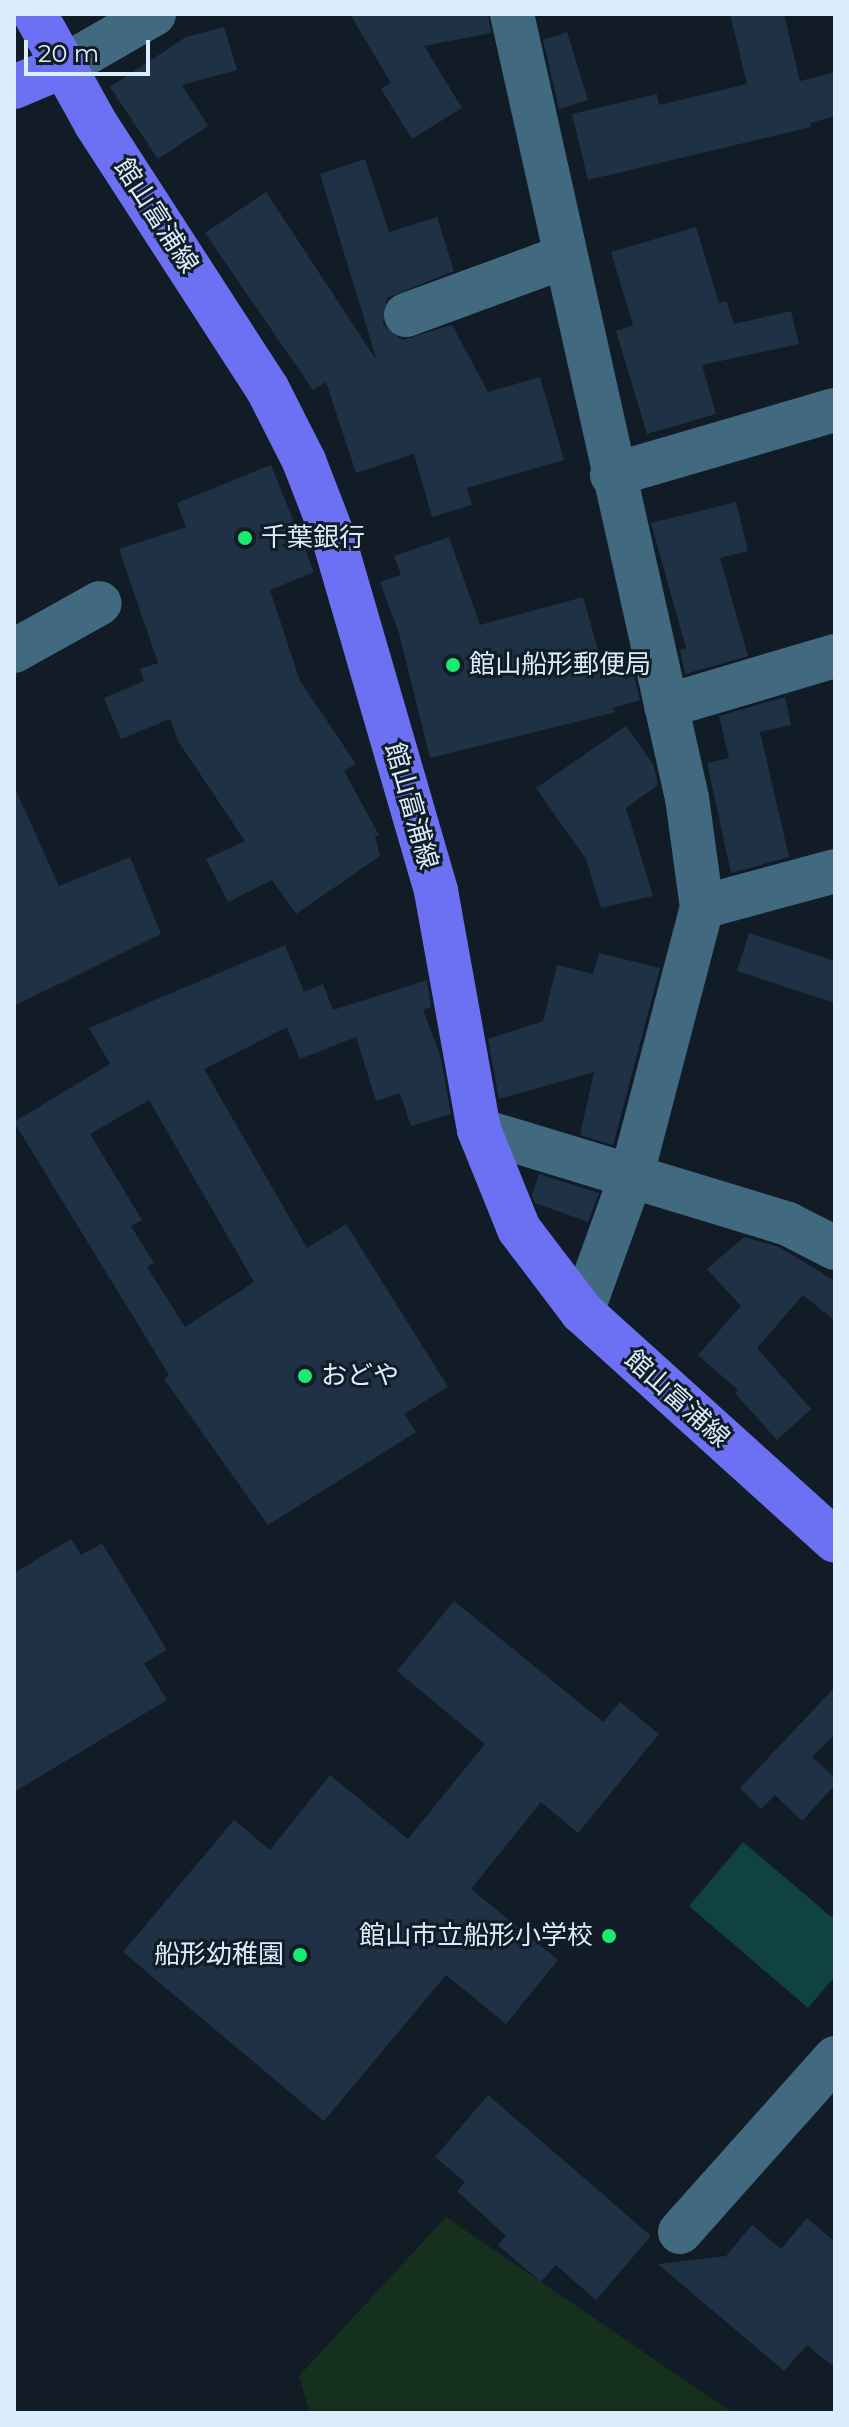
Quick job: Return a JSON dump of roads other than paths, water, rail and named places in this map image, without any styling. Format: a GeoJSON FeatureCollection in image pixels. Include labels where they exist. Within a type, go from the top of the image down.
{"type":"FeatureCollection","features":[{"type":"Feature","properties":{"kind":"main road","name":"館山富浦線"},"geometry":{"type":"LineString","coordinates":[[35,14],[96,124],[267,388],[304,461],[333,536],[436,891],[479,1130],[519,1229],[582,1312],[835,1541]]}},
{"type":"Feature","properties":{"kind":"main road"},"geometry":{"type":"LineString","coordinates":[[14,87],[64,66]]}},
{"type":"Feature","properties":{"kind":"street"},"geometry":{"type":"LineString","coordinates":[[64,66],[154,14]]}},
{"type":"Feature","properties":{"kind":"street"},"geometry":{"type":"LineString","coordinates":[[512,14],[612,475],[687,798],[702,907],[632,1174],[582,1312]]}},
{"type":"Feature","properties":{"kind":"street"},"geometry":{"type":"LineString","coordinates":[[406,315],[564,257]]}},
{"type":"Feature","properties":{"kind":"street"},"geometry":{"type":"LineString","coordinates":[[612,475],[835,410]]}},
{"type":"Feature","properties":{"kind":"street"},"geometry":{"type":"LineString","coordinates":[[14,651],[100,603]]}},
{"type":"Feature","properties":{"kind":"street"},"geometry":{"type":"LineString","coordinates":[[666,706],[835,656]]}},
{"type":"Feature","properties":{"kind":"street"},"geometry":{"type":"LineString","coordinates":[[702,907],[835,871]]}},
{"type":"Feature","properties":{"kind":"street"},"geometry":{"type":"LineString","coordinates":[[479,1130],[632,1174],[788,1224],[835,1248]]}},
{"type":"Feature","properties":{"kind":"street"},"geometry":{"type":"LineString","coordinates":[[680,2232],[835,2058]]}},
{"type":"Feature","properties":{"kind":"place","name":"千葉銀行"},"geometry":{"type":"Point","coordinates":[245,538]}},
{"type":"Feature","properties":{"kind":"place","name":"館山船形郵便局"},"geometry":{"type":"Point","coordinates":[453,665]}},
{"type":"Feature","properties":{"kind":"place","name":"おどや"},"geometry":{"type":"Point","coordinates":[305,1376]}},
{"type":"Feature","properties":{"kind":"place","name":"館山市立船形小学校"},"geometry":{"type":"Point","coordinates":[609,1936]}},
{"type":"Feature","properties":{"kind":"place","name":"船形幼稚園"},"geometry":{"type":"Point","coordinates":[300,1955]}}]}
